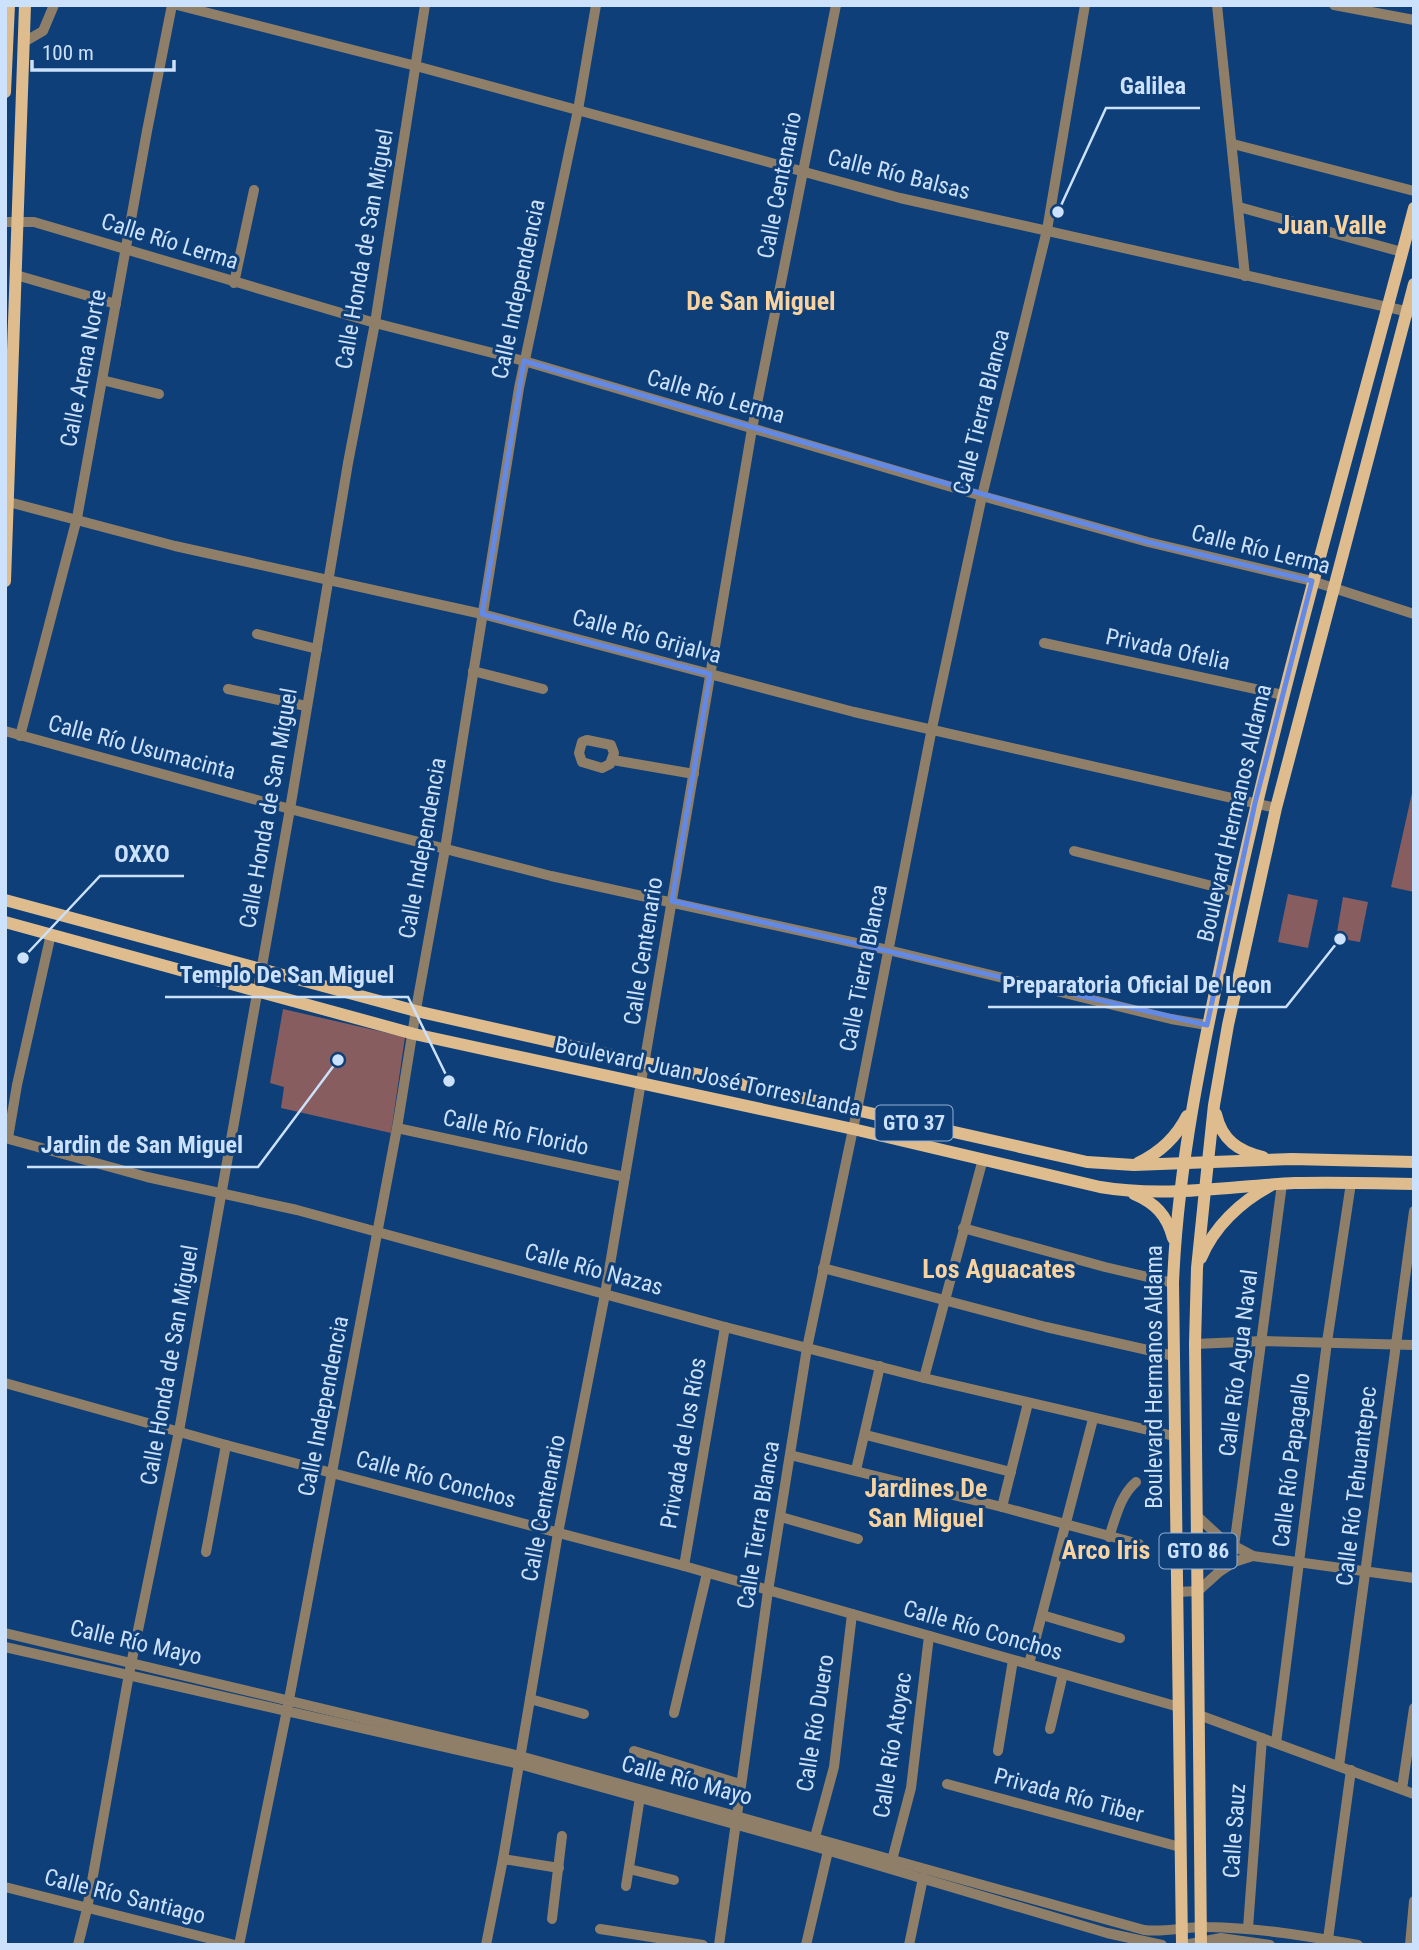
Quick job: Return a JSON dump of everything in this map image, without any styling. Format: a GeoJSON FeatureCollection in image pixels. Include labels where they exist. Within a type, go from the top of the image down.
{"type":"FeatureCollection","features":[{"type":"Feature","properties":{"kind":"main road"},"geometry":{"type":"LineString","coordinates":[[5,92],[9,5]]}},
{"type":"Feature","properties":{"kind":"main road"},"geometry":{"type":"LineString","coordinates":[[5,581],[16,275],[11,222],[25,5]]}},
{"type":"Feature","properties":{"kind":"main road","name":"Boulevard Hermanos Aldama"},"geometry":{"type":"LineString","coordinates":[[1183,1945],[1173,1283],[1174,1241],[1180,1191],[1193,1099],[1255,803],[1312,581],[1414,208]]}},
{"type":"Feature","properties":{"kind":"main road","name":"Boulevard Hermanos Aldama"},"geometry":{"type":"LineString","coordinates":[[1201,1937],[1195,1344],[1198,1268],[1214,1105],[1231,1012],[1276,808],[1332,588],[1410,312],[1414,285]]}},
{"type":"Feature","properties":{"kind":"main road","name":"Boulevard Juan José Torres Landa"},"geometry":{"type":"LineString","coordinates":[[5,900],[416,1011],[1087,1162],[1134,1165],[1281,1160],[1414,1162]]}},
{"type":"Feature","properties":{"kind":"main road","name":"Boulevard Juan José Torres Landa"},"geometry":{"type":"LineString","coordinates":[[5,922],[414,1034],[853,1129],[1100,1187],[1128,1191],[1180,1191],[1351,1182],[1414,1184]]}},
{"type":"Feature","properties":{"kind":"main road"},"geometry":{"type":"LineString","coordinates":[[1134,1165],[1155,1154],[1172,1139],[1185,1121],[1193,1099]]}},
{"type":"Feature","properties":{"kind":"main road"},"geometry":{"type":"LineString","coordinates":[[1214,1105],[1220,1128],[1235,1146],[1252,1154],[1281,1160]]}},
{"type":"Feature","properties":{"kind":"main road"},"geometry":{"type":"LineString","coordinates":[[1198,1268],[1211,1240],[1228,1217],[1249,1199],[1277,1185]]}},
{"type":"Feature","properties":{"kind":"main road"},"geometry":{"type":"LineString","coordinates":[[1128,1191],[1149,1200],[1159,1209],[1168,1222],[1174,1241]]}},
{"type":"Feature","properties":{"kind":"street"},"geometry":{"type":"LineString","coordinates":[[24,42],[43,31],[54,5]]}},
{"type":"Feature","properties":{"kind":"street","name":"Calle Río Balsas"},"geometry":{"type":"LineString","coordinates":[[174,5],[416,66],[900,198],[1410,312]]}},
{"type":"Feature","properties":{"kind":"street","name":"Calle Arena Norte"},"geometry":{"type":"LineString","coordinates":[[20,736],[77,519],[147,131],[174,5]]}},
{"type":"Feature","properties":{"kind":"street","name":"Calle Honda de San Miguel"},"geometry":{"type":"LineString","coordinates":[[78,1945],[87,1909],[129,1674],[179,1431],[262,969],[375,323],[425,5]]}},
{"type":"Feature","properties":{"kind":"street","name":"Calle Independencia"},"geometry":{"type":"LineString","coordinates":[[237,1945],[287,1705],[378,1232],[414,1034],[524,361],[578,110],[596,5]]}},
{"type":"Feature","properties":{"kind":"street","name":"Calle Centenario"},"geometry":{"type":"LineString","coordinates":[[486,1945],[558,1533],[605,1294],[646,1063],[752,429],[836,5]]}},
{"type":"Feature","properties":{"kind":"street","name":"Calle Tierra Blanca"},"geometry":{"type":"LineString","coordinates":[[719,1945],[768,1591],[822,1268],[857,1110],[932,728],[982,496],[1047,230],[1085,5]]}},
{"type":"Feature","properties":{"kind":"street"},"geometry":{"type":"LineString","coordinates":[[1217,5],[1245,276]]}},
{"type":"Feature","properties":{"kind":"street"},"geometry":{"type":"LineString","coordinates":[[1334,5],[1414,20]]}},
{"type":"Feature","properties":{"kind":"street"},"geometry":{"type":"LineString","coordinates":[[1233,144],[1414,191]]}},
{"type":"Feature","properties":{"kind":"street"},"geometry":{"type":"LineString","coordinates":[[233,282],[254,190]]}},
{"type":"Feature","properties":{"kind":"street"},"geometry":{"type":"LineString","coordinates":[[1239,207],[1402,252]]}},
{"type":"Feature","properties":{"kind":"street","name":"Calle Río Lerma"},"geometry":{"type":"LineString","coordinates":[[11,222],[34,222],[375,323],[524,361],[982,496],[1149,542],[1312,581],[1414,614]]}},
{"type":"Feature","properties":{"kind":"street"},"geometry":{"type":"LineString","coordinates":[[16,275],[116,304]]}},
{"type":"Feature","properties":{"kind":"street"},"geometry":{"type":"LineString","coordinates":[[102,380],[159,394]]}},
{"type":"Feature","properties":{"kind":"street","name":"Calle Río Grijalva"},"geometry":{"type":"LineString","coordinates":[[6,502],[175,546],[482,614],[854,712],[1276,808]]}},
{"type":"Feature","properties":{"kind":"street"},"geometry":{"type":"LineString","coordinates":[[257,634],[317,649]]}},
{"type":"Feature","properties":{"kind":"street","name":"Privada Ofelia"},"geometry":{"type":"LineString","coordinates":[[1044,643],[1283,695]]}},
{"type":"Feature","properties":{"kind":"street"},"geometry":{"type":"LineString","coordinates":[[473,671],[543,690]]}},
{"type":"Feature","properties":{"kind":"street"},"geometry":{"type":"LineString","coordinates":[[228,688],[306,706]]}},
{"type":"Feature","properties":{"kind":"street","name":"Calle Río Usumacinta"},"geometry":{"type":"LineString","coordinates":[[5,731],[290,809],[551,876],[672,901],[1158,1016],[1208,1025]]}},
{"type":"Feature","properties":{"kind":"street"},"geometry":{"type":"LineString","coordinates":[[613,760],[694,774]]}},
{"type":"Feature","properties":{"kind":"street"},"geometry":{"type":"LineString","coordinates":[[1074,851],[1236,892]]}},
{"type":"Feature","properties":{"kind":"street"},"geometry":{"type":"LineString","coordinates":[[7,1138],[51,934]]}},
{"type":"Feature","properties":{"kind":"street","name":"Calle Río Florido"},"geometry":{"type":"LineString","coordinates":[[397,1128],[625,1177]]}},
{"type":"Feature","properties":{"kind":"street","name":"Calle Río Nazas"},"geometry":{"type":"LineString","coordinates":[[7,1138],[147,1177],[298,1210],[725,1327],[924,1378],[1174,1436]]}},
{"type":"Feature","properties":{"kind":"street"},"geometry":{"type":"LineString","coordinates":[[924,1378],[983,1159]]}},
{"type":"Feature","properties":{"kind":"street","name":"Calle Río Papagallo"},"geometry":{"type":"LineString","coordinates":[[1276,1743],[1327,1342],[1351,1182]]}},
{"type":"Feature","properties":{"kind":"street","name":"Calle Río Agua Naval"},"geometry":{"type":"LineString","coordinates":[[1234,1547],[1263,1341],[1277,1185]]}},
{"type":"Feature","properties":{"kind":"street","name":"Calle Río Tehuantepec"},"geometry":{"type":"LineString","coordinates":[[1339,1766],[1414,1211]]}},
{"type":"Feature","properties":{"kind":"street"},"geometry":{"type":"LineString","coordinates":[[963,1228],[1173,1283]]}},
{"type":"Feature","properties":{"kind":"street"},"geometry":{"type":"LineString","coordinates":[[822,1268],[1046,1327],[1174,1356]]}},
{"type":"Feature","properties":{"kind":"street","name":"Privada de los Ríos"},"geometry":{"type":"LineString","coordinates":[[684,1566],[725,1327]]}},
{"type":"Feature","properties":{"kind":"street"},"geometry":{"type":"LineString","coordinates":[[1195,1344],[1263,1341],[1414,1345]]}},
{"type":"Feature","properties":{"kind":"street"},"geometry":{"type":"LineString","coordinates":[[856,1470],[880,1366]]}},
{"type":"Feature","properties":{"kind":"street","name":"Calle Río Conchos"},"geometry":{"type":"LineString","coordinates":[[5,1383],[226,1445],[684,1566],[1179,1707]]}},
{"type":"Feature","properties":{"kind":"street"},"geometry":{"type":"LineString","coordinates":[[1002,1507],[1028,1403]]}},
{"type":"Feature","properties":{"kind":"street"},"geometry":{"type":"LineString","coordinates":[[1029,1664],[1093,1419]]}},
{"type":"Feature","properties":{"kind":"street"},"geometry":{"type":"LineString","coordinates":[[866,1435],[1011,1472]]}},
{"type":"Feature","properties":{"kind":"street"},"geometry":{"type":"LineString","coordinates":[[206,1552],[226,1445]]}},
{"type":"Feature","properties":{"kind":"street"},"geometry":{"type":"LineString","coordinates":[[790,1455],[1139,1544]]}},
{"type":"Feature","properties":{"kind":"street"},"geometry":{"type":"LineString","coordinates":[[1110,1537],[1123,1498],[1136,1482]]}},
{"type":"Feature","properties":{"kind":"street"},"geometry":{"type":"LineString","coordinates":[[1197,1516],[1234,1547],[1253,1556],[1414,1578]]}},
{"type":"Feature","properties":{"kind":"street"},"geometry":{"type":"LineString","coordinates":[[781,1517],[858,1539]]}},
{"type":"Feature","properties":{"kind":"street"},"geometry":{"type":"LineString","coordinates":[[1177,1592],[1198,1591],[1234,1562],[1253,1556]]}},
{"type":"Feature","properties":{"kind":"street"},"geometry":{"type":"LineString","coordinates":[[674,1713],[707,1573]]}},
{"type":"Feature","properties":{"kind":"street","name":"Calle Río Duero"},"geometry":{"type":"LineString","coordinates":[[815,1837],[834,1767],[852,1614]]}},
{"type":"Feature","properties":{"kind":"street"},"geometry":{"type":"LineString","coordinates":[[1042,1615],[1120,1638]]}},
{"type":"Feature","properties":{"kind":"street","name":"Calle Río Mayo"},"geometry":{"type":"LineString","coordinates":[[5,1633],[132,1661],[287,1705]]}},
{"type":"Feature","properties":{"kind":"street","name":"Calle Río Atoyac"},"geometry":{"type":"LineString","coordinates":[[892,1860],[911,1788],[929,1636]]}},
{"type":"Feature","properties":{"kind":"street"},"geometry":{"type":"LineString","coordinates":[[27,1653],[30,1639]]}},
{"type":"Feature","properties":{"kind":"street","name":"Calle Río Mayo"},"geometry":{"type":"LineString","coordinates":[[5,1647],[287,1705],[520,1760],[735,1819],[828,1851],[1107,1933],[1162,1945]]}},
{"type":"Feature","properties":{"kind":"street"},"geometry":{"type":"LineString","coordinates":[[998,1751],[1013,1660]]}},
{"type":"Feature","properties":{"kind":"street"},"geometry":{"type":"LineString","coordinates":[[1050,1729],[1063,1674]]}},
{"type":"Feature","properties":{"kind":"street"},"geometry":{"type":"LineString","coordinates":[[530,1699],[584,1714]]}},
{"type":"Feature","properties":{"kind":"street"},"geometry":{"type":"LineString","coordinates":[[1402,1789],[1414,1708]]}},
{"type":"Feature","properties":{"kind":"street"},"geometry":{"type":"LineString","coordinates":[[1199,1715],[1414,1794]]}},
{"type":"Feature","properties":{"kind":"street","name":"Calle Sauz"},"geometry":{"type":"LineString","coordinates":[[1248,1928],[1262,1738]]}},
{"type":"Feature","properties":{"kind":"street"},"geometry":{"type":"LineString","coordinates":[[634,1751],[740,1784]]}},
{"type":"Feature","properties":{"kind":"street","name":"Calle Río Mayo"},"geometry":{"type":"LineString","coordinates":[[520,1760],[640,1797],[815,1837],[1144,1930],[1182,1930],[1201,1937],[1270,1945]]}},
{"type":"Feature","properties":{"kind":"street"},"geometry":{"type":"LineString","coordinates":[[1328,1940],[1352,1770]]}},
{"type":"Feature","properties":{"kind":"street","name":"Privada Río Tiber"},"geometry":{"type":"LineString","coordinates":[[947,1784],[1180,1847]]}},
{"type":"Feature","properties":{"kind":"street"},"geometry":{"type":"LineString","coordinates":[[626,1886],[640,1797]]}},
{"type":"Feature","properties":{"kind":"street"},"geometry":{"type":"LineString","coordinates":[[552,1919],[562,1836]]}},
{"type":"Feature","properties":{"kind":"street"},"geometry":{"type":"LineString","coordinates":[[806,1945],[828,1851]]}},
{"type":"Feature","properties":{"kind":"street"},"geometry":{"type":"LineString","coordinates":[[503,1859],[559,1868]]}},
{"type":"Feature","properties":{"kind":"street"},"geometry":{"type":"LineString","coordinates":[[629,1869],[674,1880]]}},
{"type":"Feature","properties":{"kind":"street"},"geometry":{"type":"LineString","coordinates":[[909,1945],[923,1878]]}},
{"type":"Feature","properties":{"kind":"street","name":"Calle Río Santiago"},"geometry":{"type":"LineString","coordinates":[[5,1887],[237,1945]]}},
{"type":"Feature","properties":{"kind":"street"},"geometry":{"type":"LineString","coordinates":[[1410,1945],[1414,1901]]}},
{"type":"Feature","properties":{"kind":"street"},"geometry":{"type":"LineString","coordinates":[[1107,1933],[1110,1921]]}},
{"type":"Feature","properties":{"kind":"street","name":"Calle Río Mayo"},"geometry":{"type":"LineString","coordinates":[[1183,1945],[1201,1937],[1248,1928],[1358,1945]]}},
{"type":"Feature","properties":{"kind":"street"},"geometry":{"type":"LineString","coordinates":[[600,1929],[703,1945]]}},
{"type":"Feature","properties":{"kind":"highlighted area"},"geometry":{"type":"Polygon","coordinates":[[[524,361],[1148,542],[1312,581],[1255,803],[1207,1025],[672,901],[710,674],[482,614],[524,361]]]}},
{"type":"Feature","properties":{"kind":"shaded area"},"geometry":{"type":"Polygon","coordinates":[[[1414,784],[1414,892],[1391,887],[1414,784]]]}},
{"type":"Feature","properties":{"kind":"shaded area"},"geometry":{"type":"Polygon","coordinates":[[[1288,894],[1318,900],[1308,948],[1278,942],[1288,894]]]}},
{"type":"Feature","properties":{"kind":"shaded area"},"geometry":{"type":"Polygon","coordinates":[[[1343,897],[1368,902],[1360,942],[1336,938],[1343,897]]]}},
{"type":"Feature","properties":{"kind":"shaded area"},"geometry":{"type":"Polygon","coordinates":[[[283,1009],[405,1037],[391,1133],[281,1108],[284,1087],[270,1083],[283,1009]]]}},
{"type":"Feature","properties":{"kind":"place","name":"Galilea"},"geometry":{"type":"Point","coordinates":[1058,212]}},
{"type":"Feature","properties":{"kind":"place","name":"Preparatoria Oficial De Leon"},"geometry":{"type":"Point","coordinates":[1340,939]}},
{"type":"Feature","properties":{"kind":"place","name":"OXXO"},"geometry":{"type":"Point","coordinates":[23,958]}},
{"type":"Feature","properties":{"kind":"place","name":"Jardin de San Miguel"},"geometry":{"type":"Point","coordinates":[338,1060]}},
{"type":"Feature","properties":{"kind":"place","name":"Templo De San Miguel"},"geometry":{"type":"Point","coordinates":[449,1081]}},
{"type":"Feature","properties":{"kind":"district","name":"Juan Valle"},"geometry":{"type":"Point","coordinates":[1332,225]}},
{"type":"Feature","properties":{"kind":"district","name":"De San Miguel"},"geometry":{"type":"Point","coordinates":[761,301]}},
{"type":"Feature","properties":{"kind":"district","name":"Los Aguacates"},"geometry":{"type":"Point","coordinates":[999,1269]}},
{"type":"Feature","properties":{"kind":"district","name":"Jardines De San Miguel"},"geometry":{"type":"Point","coordinates":[926,1503]}},
{"type":"Feature","properties":{"kind":"district","name":"Arco Iris"},"geometry":{"type":"Point","coordinates":[1106,1550]}}]}
